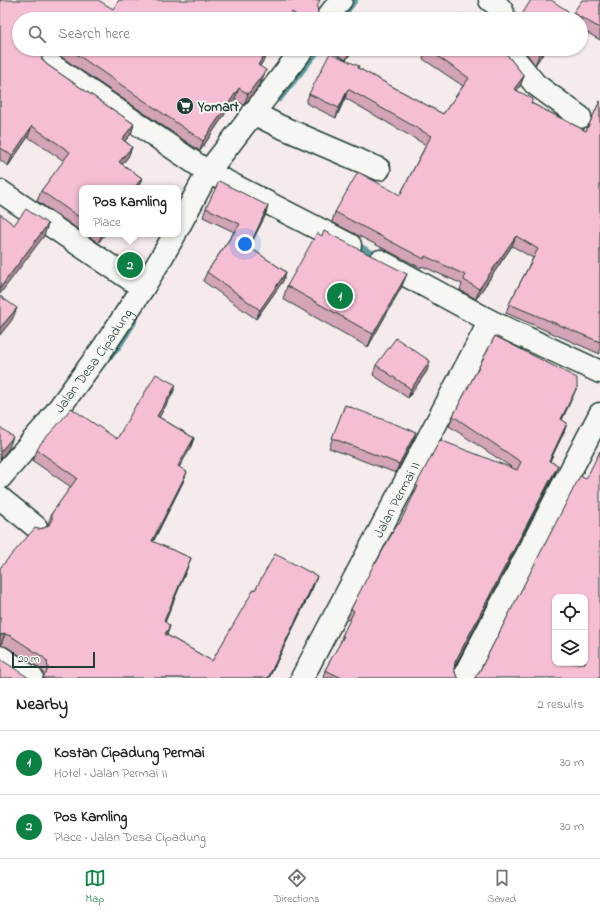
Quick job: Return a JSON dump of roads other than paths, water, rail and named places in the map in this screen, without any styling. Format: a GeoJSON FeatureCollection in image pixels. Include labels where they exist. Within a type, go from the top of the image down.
{"type":"FeatureCollection","features":[{"type":"Feature","properties":{"kind":"street"},"geometry":{"type":"LineString","coordinates":[[332,12],[341,0]]}},
{"type":"Feature","properties":{"kind":"street"},"geometry":{"type":"LineString","coordinates":[[490,0],[503,12]]}},
{"type":"Feature","properties":{"kind":"street"},"geometry":{"type":"LineString","coordinates":[[181,222],[208,172],[298,56]]}},
{"type":"Feature","properties":{"kind":"street"},"geometry":{"type":"LineString","coordinates":[[512,56],[535,84],[580,117]]}},
{"type":"Feature","properties":{"kind":"street"},"geometry":{"type":"LineString","coordinates":[[50,64],[208,172],[490,321],[600,372]]}},
{"type":"Feature","properties":{"kind":"street"},"geometry":{"type":"LineString","coordinates":[[253,113],[278,126],[380,169]]}},
{"type":"Feature","properties":{"kind":"street"},"geometry":{"type":"LineString","coordinates":[[0,192],[143,288]]}},
{"type":"Feature","properties":{"kind":"street","name":"Jalan Desa Cipadung"},"geometry":{"type":"LineString","coordinates":[[0,478],[48,423],[103,348],[143,288],[173,237]]}},
{"type":"Feature","properties":{"kind":"street","name":"Jalan Permai II"},"geometry":{"type":"LineString","coordinates":[[302,678],[490,321]]}},
{"type":"Feature","properties":{"kind":"street"},"geometry":{"type":"LineString","coordinates":[[463,678],[600,414]]}},
{"type":"Feature","properties":{"kind":"street"},"geometry":{"type":"LineString","coordinates":[[0,498],[36,527]]}},
{"type":"Feature","properties":{"kind":"street"},"geometry":{"type":"LineString","coordinates":[[0,657],[32,678]]}},
{"type":"Feature","properties":{"kind":"waterway"},"geometry":{"type":"LineString","coordinates":[[345,12],[354,0]]}},
{"type":"Feature","properties":{"kind":"waterway"},"geometry":{"type":"LineString","coordinates":[[279,98],[312,56]]}},
{"type":"Feature","properties":{"kind":"waterway"},"geometry":{"type":"LineString","coordinates":[[351,243],[381,259]]}},
{"type":"Feature","properties":{"kind":"waterway"},"geometry":{"type":"LineString","coordinates":[[110,355],[118,346],[133,322]]}},
{"type":"Feature","properties":{"kind":"place","name":"Yomart"},"geometry":{"type":"Point","coordinates":[185,106]}},
{"type":"Feature","properties":{"kind":"place","name":"Pos Kamling"},"geometry":{"type":"Point","coordinates":[130,265]}},
{"type":"Feature","properties":{"kind":"place","name":"Kostan Cipadung Permai"},"geometry":{"type":"Point","coordinates":[340,296]}}]}
